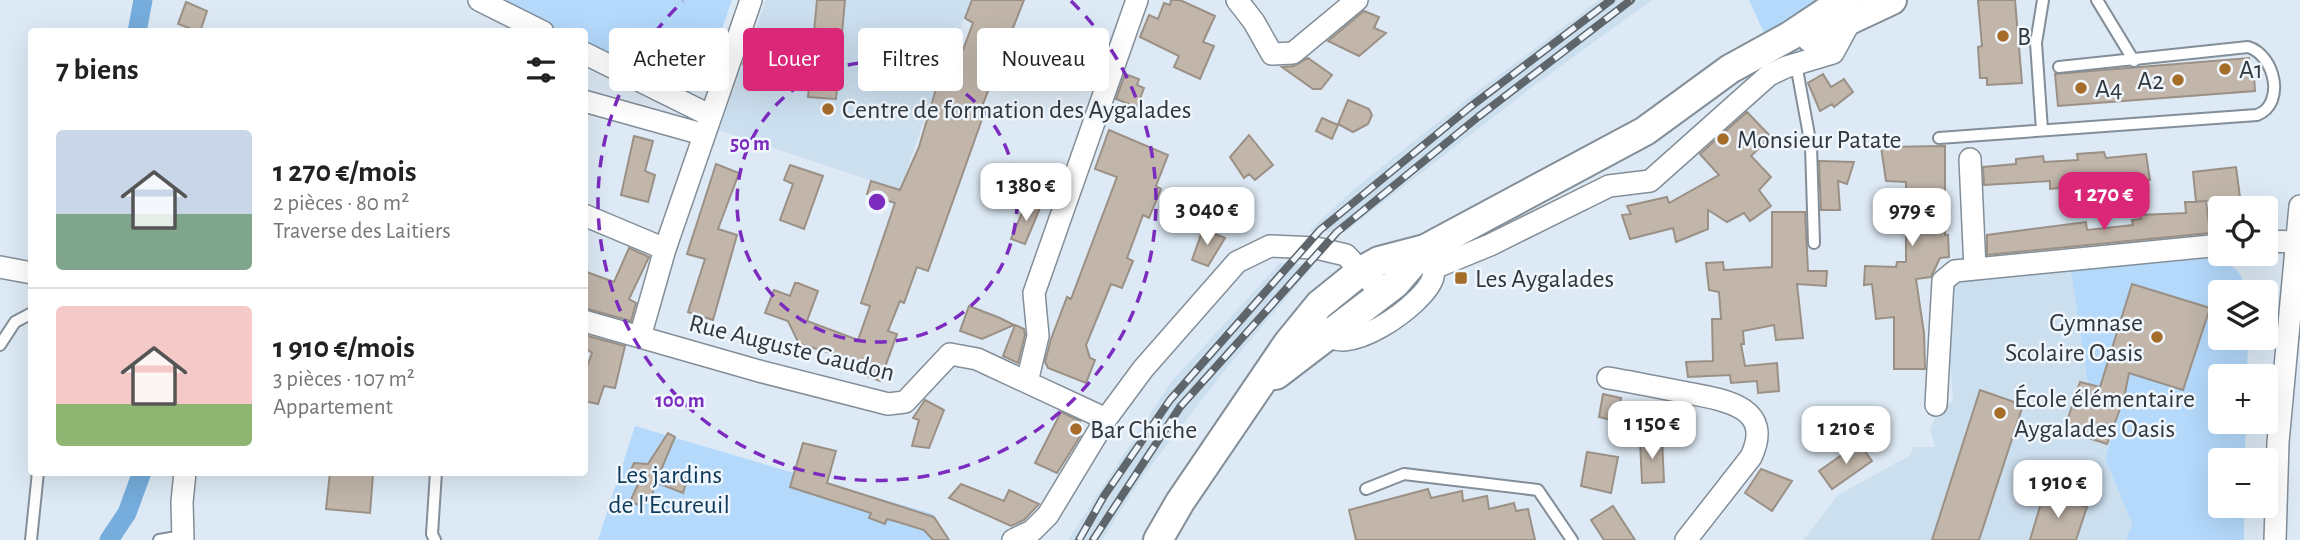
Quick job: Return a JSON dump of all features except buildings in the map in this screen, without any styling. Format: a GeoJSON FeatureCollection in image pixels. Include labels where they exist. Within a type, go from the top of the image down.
{"type":"FeatureCollection","features":[{"type":"Feature","properties":{"kind":"main road"},"geometry":{"type":"LineString","coordinates":[[1258,389],[1429,258],[1645,131],[1730,69],[1793,48],[1848,10],[1892,0]]}},
{"type":"Feature","properties":{"kind":"main road"},"geometry":{"type":"LineString","coordinates":[[1158,540],[1180,502],[1287,343],[1319,305],[1361,271],[1379,261],[1429,258]]}},
{"type":"Feature","properties":{"kind":"street"},"geometry":{"type":"LineString","coordinates":[[479,0],[535,28]]}},
{"type":"Feature","properties":{"kind":"street"},"geometry":{"type":"LineString","coordinates":[[588,322],[640,337],[664,249],[751,0]]}},
{"type":"Feature","properties":{"kind":"street"},"geometry":{"type":"LineString","coordinates":[[1027,382],[1038,336],[1034,292],[1138,0]]}},
{"type":"Feature","properties":{"kind":"street"},"geometry":{"type":"LineString","coordinates":[[1237,0],[1254,22],[1272,54],[1293,53],[1342,5]]}},
{"type":"Feature","properties":{"kind":"street"},"geometry":{"type":"LineString","coordinates":[[1361,271],[1323,315],[1326,336],[1335,342],[1361,337],[1398,316],[1425,291],[1433,279],[1429,258],[1490,245],[1609,186],[1650,181],[1769,75],[1793,48]]}},
{"type":"Feature","properties":{"kind":"street"},"geometry":{"type":"LineString","coordinates":[[588,55],[706,125]]}},
{"type":"Feature","properties":{"kind":"street"},"geometry":{"type":"LineString","coordinates":[[588,102],[706,125]]}},
{"type":"Feature","properties":{"kind":"street"},"geometry":{"type":"LineString","coordinates":[[1970,159],[1975,269]]}},
{"type":"Feature","properties":{"kind":"street"},"geometry":{"type":"LineString","coordinates":[[588,217],[664,249]]}},
{"type":"Feature","properties":{"kind":"street"},"geometry":{"type":"LineString","coordinates":[[2278,235],[2298,224]]}},
{"type":"Feature","properties":{"kind":"street"},"geometry":{"type":"LineString","coordinates":[[2275,540],[2278,442],[2298,224]]}},
{"type":"Feature","properties":{"kind":"street"},"geometry":{"type":"LineString","coordinates":[[1013,540],[1032,531],[1048,515],[1106,419],[1143,369],[1237,262],[1270,246],[1316,248],[1346,255],[1372,283],[1380,286],[1395,284]]}},
{"type":"Feature","properties":{"kind":"street"},"geometry":{"type":"LineString","coordinates":[[1936,405],[1943,281],[1955,271],[2208,246]]}},
{"type":"Feature","properties":{"kind":"street"},"geometry":{"type":"LineString","coordinates":[[0,267],[28,272]]}},
{"type":"Feature","properties":{"kind":"street","name":"Rue Auguste Gaudon"},"geometry":{"type":"LineString","coordinates":[[640,337],[888,404],[905,402],[950,354],[977,359],[1106,419]]}},
{"type":"Feature","properties":{"kind":"street"},"geometry":{"type":"LineString","coordinates":[[1608,378],[1732,402],[1747,412],[1756,423],[1759,441],[1751,457],[1686,540]]}},
{"type":"Feature","properties":{"kind":"street"},"geometry":{"type":"LineString","coordinates":[[183,538],[185,476]]}},
{"type":"Feature","properties":{"kind":"lane"},"geometry":{"type":"LineString","coordinates":[[2042,130],[2036,43],[2043,0]]}},
{"type":"Feature","properties":{"kind":"lane"},"geometry":{"type":"LineString","coordinates":[[2097,0],[2134,61]]}},
{"type":"Feature","properties":{"kind":"lane"},"geometry":{"type":"LineString","coordinates":[[1939,138],[2257,115],[2272,104],[2274,84],[2271,69],[2257,50],[2248,47],[2059,67]]}},
{"type":"Feature","properties":{"kind":"lane"},"geometry":{"type":"LineString","coordinates":[[1793,48],[1811,146],[1814,243]]}},
{"type":"Feature","properties":{"kind":"lane"},"geometry":{"type":"LineString","coordinates":[[0,345],[15,322],[28,315]]}},
{"type":"Feature","properties":{"kind":"lane"},"geometry":{"type":"LineString","coordinates":[[1366,489],[1404,474],[1538,490],[1572,540]]}},
{"type":"Feature","properties":{"kind":"lane"},"geometry":{"type":"LineString","coordinates":[[31,540],[38,476]]}},
{"type":"Feature","properties":{"kind":"lane"},"geometry":{"type":"LineString","coordinates":[[435,540],[432,534],[436,476]]}},
{"type":"Feature","properties":{"kind":"lane"},"geometry":{"type":"LineString","coordinates":[[159,540],[183,538]]}},
{"type":"Feature","properties":{"kind":"shaded area","name":"Centre de formation des Aygalades"},"geometry":{"type":"Polygon","coordinates":[[[766,0],[972,0],[960,28],[858,28],[858,91],[934,91],[900,190],[719,130],[743,64],[743,91],[844,91],[844,28],[756,28],[766,0]]]}},
{"type":"Feature","properties":{"kind":"shaded area"},"geometry":{"type":"Polygon","coordinates":[[[1599,0],[1652,0],[1532,87],[1345,232],[1309,231],[1354,189],[1599,0]]]}},
{"type":"Feature","properties":{"kind":"shaded area"},"geometry":{"type":"Polygon","coordinates":[[[1280,263],[1314,265],[1225,370],[1143,476],[1102,540],[1068,540],[1171,382],[1280,263]]]}},
{"type":"Feature","properties":{"kind":"shaded area","name":"École élémentaire Aygalades Oasis"},"geometry":{"type":"Polygon","coordinates":[[[2071,271],[2088,385],[2124,397],[2105,458],[2132,524],[2126,540],[1803,540],[1838,495],[1909,456],[1914,447],[1935,447],[1930,429],[1941,405],[1953,402],[1946,302],[1949,283],[2071,271]]]}},
{"type":"Feature","properties":{"kind":"green space"},"geometry":{"type":"Polygon","coordinates":[[[499,0],[732,0],[722,28],[609,28],[609,58],[588,48],[588,28],[548,28],[498,4],[499,0]]]}},
{"type":"Feature","properties":{"kind":"green space"},"geometry":{"type":"Polygon","coordinates":[[[1749,0],[1821,0],[1765,35],[1749,0]]]}},
{"type":"Feature","properties":{"kind":"green space"},"geometry":{"type":"Polygon","coordinates":[[[2208,258],[2208,266],[2231,266],[2243,279],[2208,280],[2208,350],[2248,350],[2247,364],[2208,364],[2208,434],[2246,434],[2245,448],[2208,448],[2208,518],[2244,518],[2244,540],[2126,540],[2132,524],[2105,458],[2124,397],[2088,385],[2071,271],[2208,258]]]}},
{"type":"Feature","properties":{"kind":"green space","name":"Les jardins de l'Ecureuil"},"geometry":{"type":"Polygon","coordinates":[[[635,426],[933,514],[949,540],[598,540],[635,426]]]}},
{"type":"Feature","properties":{"kind":"waterway"},"geometry":{"type":"LineString","coordinates":[[138,28],[143,0]]}},
{"type":"Feature","properties":{"kind":"waterway"},"geometry":{"type":"LineString","coordinates":[[109,540],[127,513],[141,476]]}},
{"type":"Feature","properties":{"kind":"railway"},"geometry":{"type":"LineString","coordinates":[[1079,540],[1104,496],[1170,400],[1320,230],[1470,107],[1611,0]]}},
{"type":"Feature","properties":{"kind":"railway"},"geometry":{"type":"LineString","coordinates":[[1093,540],[1180,407],[1337,232],[1478,117],[1631,0]]}},
{"type":"Feature","properties":{"kind":"place","name":"B"},"geometry":{"type":"Point","coordinates":[2003,36]}},
{"type":"Feature","properties":{"kind":"place","name":"A1"},"geometry":{"type":"Point","coordinates":[2225,69]}},
{"type":"Feature","properties":{"kind":"place","name":"A2"},"geometry":{"type":"Point","coordinates":[2178,80]}},
{"type":"Feature","properties":{"kind":"place","name":"A4"},"geometry":{"type":"Point","coordinates":[2081,88]}},
{"type":"Feature","properties":{"kind":"place","name":"Centre de formation des Aygalades"},"geometry":{"type":"Point","coordinates":[828,109]}},
{"type":"Feature","properties":{"kind":"place","name":"Monsieur Patate"},"geometry":{"type":"Point","coordinates":[1723,139]}},
{"type":"Feature","properties":{"kind":"place","name":"Les Aygalades"},"geometry":{"type":"Point","coordinates":[1461,278]}},
{"type":"Feature","properties":{"kind":"place","name":"Gymnase Scolaire Oasis"},"geometry":{"type":"Point","coordinates":[2157,337]}},
{"type":"Feature","properties":{"kind":"place","name":"École élémentaire Aygalades Oasis"},"geometry":{"type":"Point","coordinates":[2000,413]}},
{"type":"Feature","properties":{"kind":"place","name":"Bar Chiche"},"geometry":{"type":"Point","coordinates":[1076,429]}}]}
